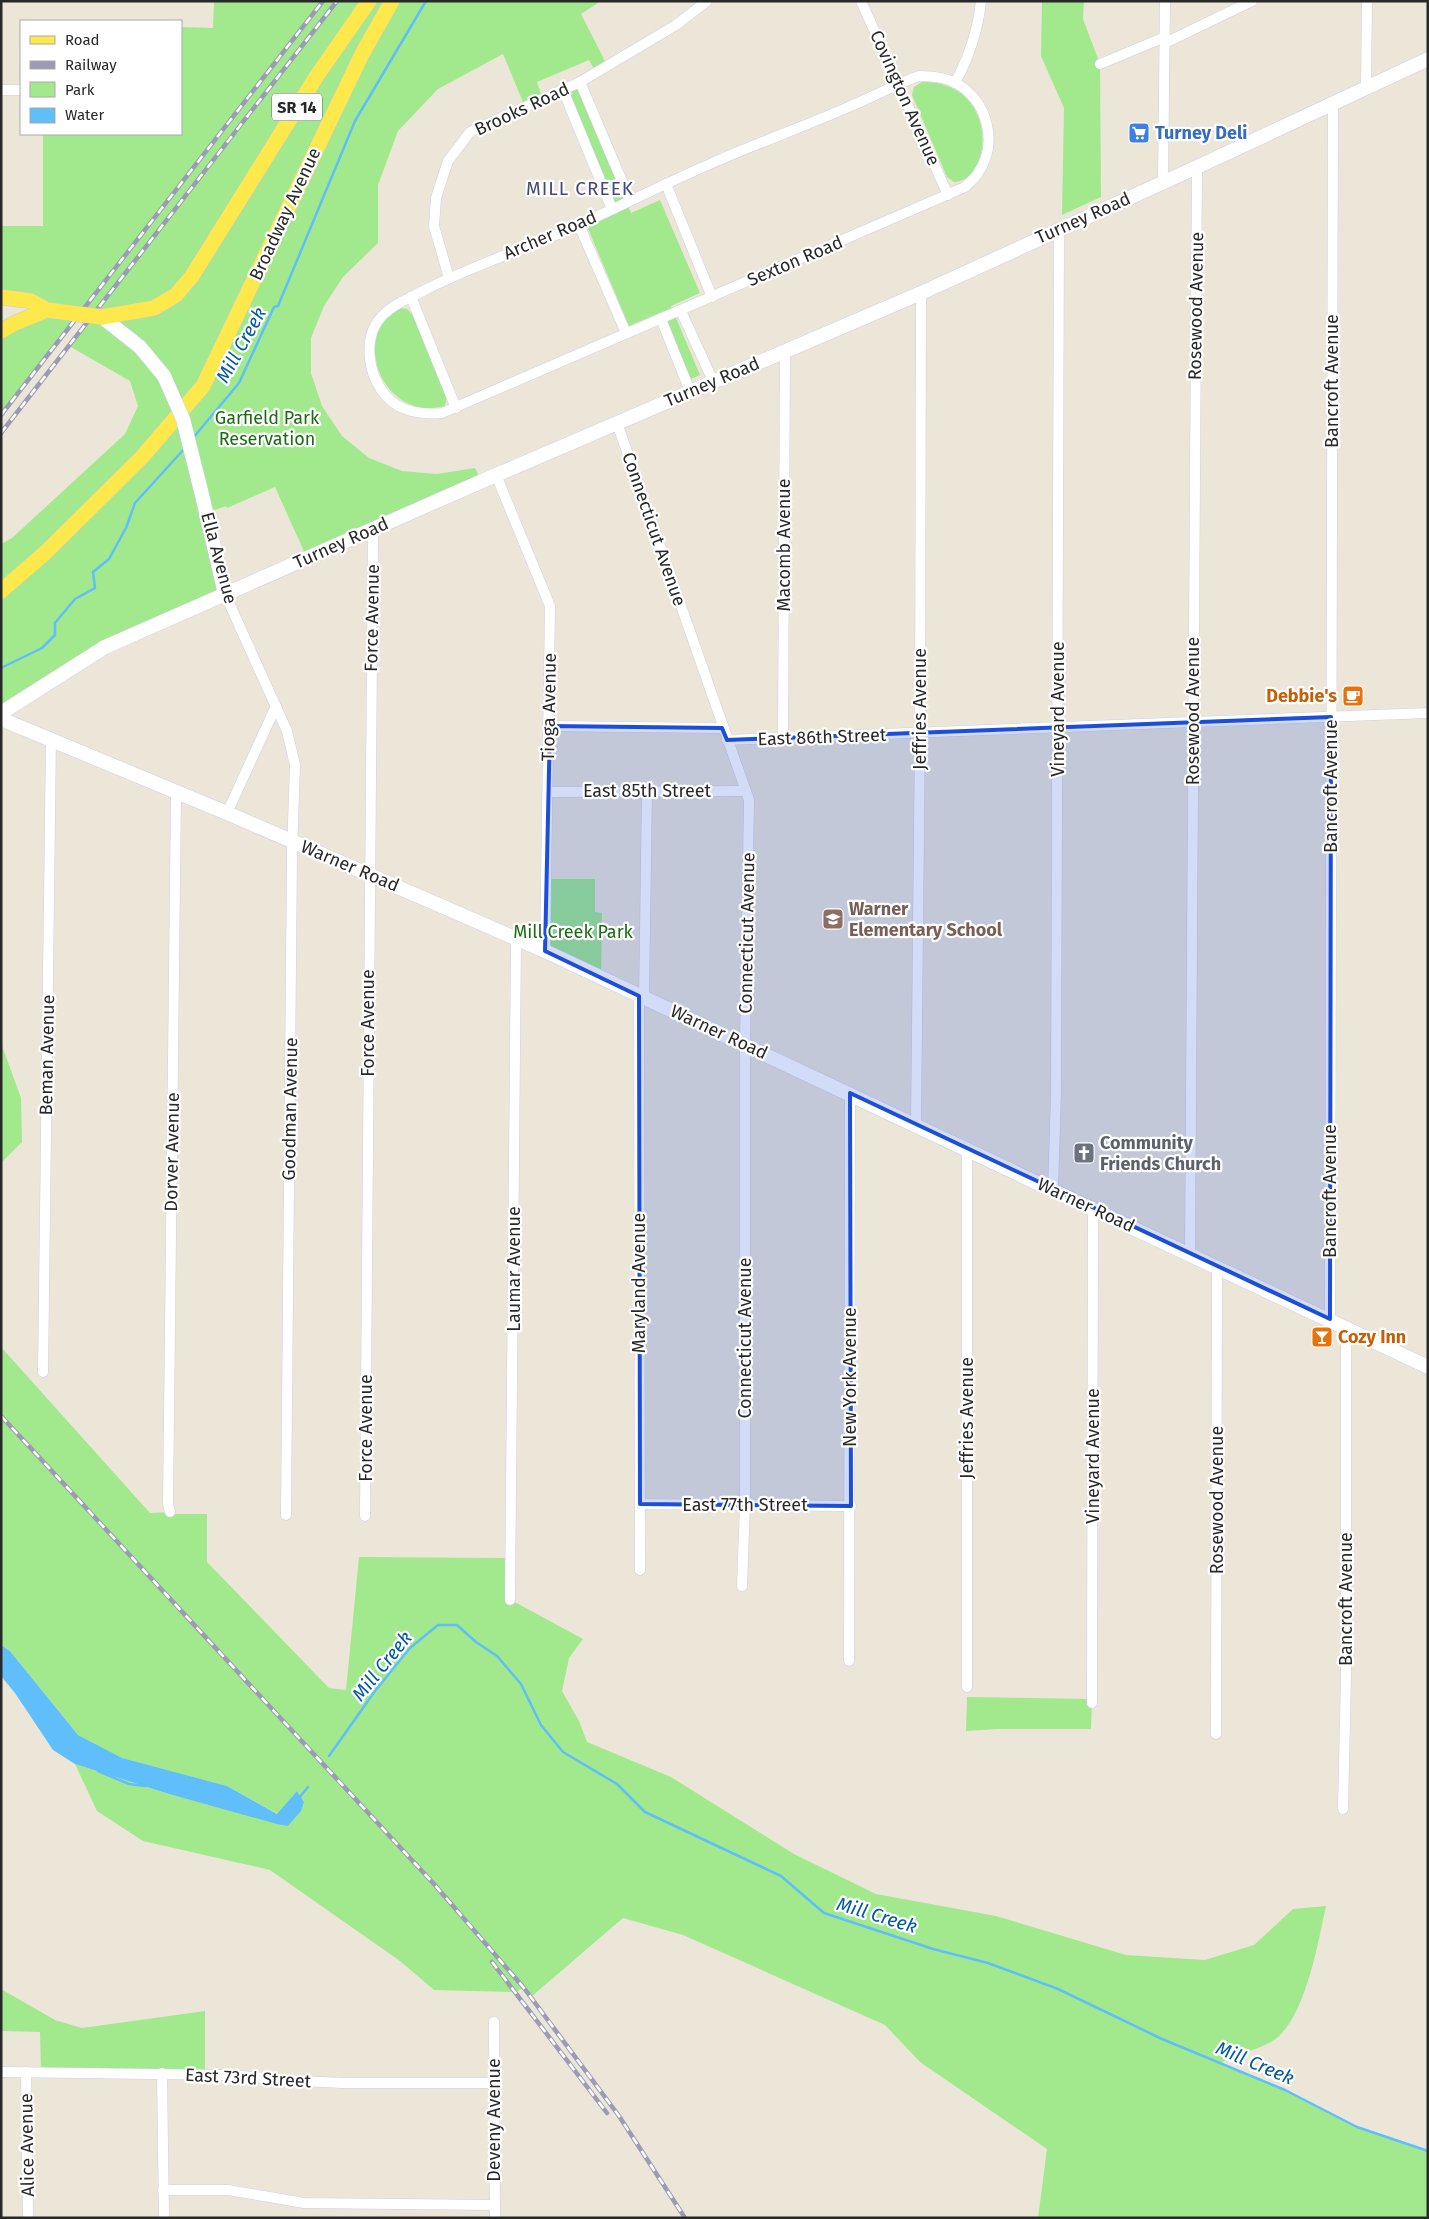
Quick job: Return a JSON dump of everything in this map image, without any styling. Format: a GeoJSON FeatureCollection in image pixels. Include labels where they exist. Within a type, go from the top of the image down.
{"type":"FeatureCollection","features":[{"type":"Feature","properties":{"kind":"main road","name":"SR 14"},"geometry":{"type":"LineString","coordinates":[[1,332],[15,323],[47,310],[102,317],[154,308],[176,295],[208,253],[229,215],[316,77],[369,1]]}},
{"type":"Feature","properties":{"kind":"main road","name":"Broadway Avenue"},"geometry":{"type":"LineString","coordinates":[[1,591],[46,552],[142,457],[203,386],[357,62],[392,1]]}},
{"type":"Feature","properties":{"kind":"main road","name":"Turney Road"},"geometry":{"type":"LineString","coordinates":[[1,713],[106,647],[496,475],[921,293],[1428,59]]}},
{"type":"Feature","properties":{"kind":"main road"},"geometry":{"type":"LineString","coordinates":[[1,297],[31,301],[47,310]]}},
{"type":"Feature","properties":{"kind":"main road","name":"Ella Avenue"},"geometry":{"type":"LineString","coordinates":[[102,317],[140,347],[164,376],[184,419],[225,594]]}},
{"type":"Feature","properties":{"kind":"main road","name":"Warner Road"},"geometry":{"type":"LineString","coordinates":[[1,719],[51,738],[176,793],[369,873],[545,951],[1330,1319],[1346,1329],[1428,1367]]}},
{"type":"Feature","properties":{"kind":"street","name":"Brooks Road"},"geometry":{"type":"LineString","coordinates":[[449,278],[434,226],[436,198],[448,161],[470,132],[580,82],[676,25],[707,1]]}},
{"type":"Feature","properties":{"kind":"street","name":"Covington Avenue"},"geometry":{"type":"LineString","coordinates":[[860,1],[948,195]]}},
{"type":"Feature","properties":{"kind":"street"},"geometry":{"type":"LineString","coordinates":[[955,83],[965,62],[978,24],[981,1]]}},
{"type":"Feature","properties":{"kind":"street"},"geometry":{"type":"LineString","coordinates":[[1163,182],[1165,1]]}},
{"type":"Feature","properties":{"kind":"street"},"geometry":{"type":"LineString","coordinates":[[1100,64],[1165,40],[1252,1]]}},
{"type":"Feature","properties":{"kind":"street"},"geometry":{"type":"LineString","coordinates":[[1366,86],[1367,1]]}},
{"type":"Feature","properties":{"kind":"street","name":"Sexton Road"},"geometry":{"type":"LineString","coordinates":[[456,408],[965,187],[978,174],[986,159],[989,144],[988,126],[981,107],[972,95],[955,83],[941,78],[919,76],[899,84]]}},
{"type":"Feature","properties":{"kind":"street"},"geometry":{"type":"LineString","coordinates":[[580,82],[630,200]]}},
{"type":"Feature","properties":{"kind":"street","name":"Archer Road"},"geometry":{"type":"LineString","coordinates":[[456,408],[442,413],[416,413],[390,400],[375,379],[369,353],[375,327],[383,315],[395,305],[449,278],[578,225],[666,184],[854,105],[899,84]]}},
{"type":"Feature","properties":{"kind":"street"},"geometry":{"type":"LineString","coordinates":[[1,90],[20,90]]}},
{"type":"Feature","properties":{"kind":"street"},"geometry":{"type":"LineString","coordinates":[[563,90],[612,209]]}},
{"type":"Feature","properties":{"kind":"street","name":"Bancroft Avenue"},"geometry":{"type":"LineString","coordinates":[[1330,1319],[1333,103]]}},
{"type":"Feature","properties":{"kind":"street","name":"Rosewood Avenue"},"geometry":{"type":"LineString","coordinates":[[1190,1254],[1197,167]]}},
{"type":"Feature","properties":{"kind":"street"},"geometry":{"type":"LineString","coordinates":[[666,184],[712,297]]}},
{"type":"Feature","properties":{"kind":"street"},"geometry":{"type":"LineString","coordinates":[[578,225],[626,333]]}},
{"type":"Feature","properties":{"kind":"street","name":"Vineyard Avenue"},"geometry":{"type":"LineString","coordinates":[[1053,1189],[1056,1135],[1059,229]]}},
{"type":"Feature","properties":{"kind":"street","name":"Jeffries Avenue"},"geometry":{"type":"LineString","coordinates":[[916,1124],[920,733],[921,293]]}},
{"type":"Feature","properties":{"kind":"street"},"geometry":{"type":"LineString","coordinates":[[411,297],[456,408]]}},
{"type":"Feature","properties":{"kind":"street"},"geometry":{"type":"LineString","coordinates":[[681,311],[713,381]]}},
{"type":"Feature","properties":{"kind":"street"},"geometry":{"type":"LineString","coordinates":[[661,319],[690,391]]}},
{"type":"Feature","properties":{"kind":"street","name":"Macomb Avenue"},"geometry":{"type":"LineString","coordinates":[[783,738],[785,352]]}},
{"type":"Feature","properties":{"kind":"street","name":"Connecticut Avenue"},"geometry":{"type":"LineString","coordinates":[[617,423],[722,728],[749,800],[745,1044],[745,1505],[742,1586]]}},
{"type":"Feature","properties":{"kind":"street","name":"Tioga Avenue"},"geometry":{"type":"LineString","coordinates":[[496,475],[550,606],[550,726],[545,951]]}},
{"type":"Feature","properties":{"kind":"street","name":"Force Avenue"},"geometry":{"type":"LineString","coordinates":[[365,1516],[372,529]]}},
{"type":"Feature","properties":{"kind":"street","name":"Ella Avenue"},"geometry":{"type":"LineString","coordinates":[[225,594],[276,706]]}},
{"type":"Feature","properties":{"kind":"street"},"geometry":{"type":"LineString","coordinates":[[227,813],[276,706]]}},
{"type":"Feature","properties":{"kind":"street","name":"Goodman Avenue"},"geometry":{"type":"LineString","coordinates":[[276,706],[286,731],[295,765],[286,1515]]}},
{"type":"Feature","properties":{"kind":"street","name":"East 86th Street"},"geometry":{"type":"LineString","coordinates":[[727,740],[1428,713]]}},
{"type":"Feature","properties":{"kind":"street"},"geometry":{"type":"LineString","coordinates":[[550,726],[722,728]]}},
{"type":"Feature","properties":{"kind":"street","name":"Beman Avenue"},"geometry":{"type":"LineString","coordinates":[[43,1372],[51,738]]}},
{"type":"Feature","properties":{"kind":"street","name":"Maryland Avenue"},"geometry":{"type":"LineString","coordinates":[[640,1570],[642,997],[647,791]]}},
{"type":"Feature","properties":{"kind":"street","name":"East 85th Street"},"geometry":{"type":"LineString","coordinates":[[548,792],[746,791]]}},
{"type":"Feature","properties":{"kind":"street","name":"Dorver Avenue"},"geometry":{"type":"LineString","coordinates":[[170,1512],[168,1504],[176,793]]}},
{"type":"Feature","properties":{"kind":"street","name":"Laumar Avenue"},"geometry":{"type":"LineString","coordinates":[[510,1600],[516,939]]}},
{"type":"Feature","properties":{"kind":"street","name":"New York Avenue"},"geometry":{"type":"LineString","coordinates":[[849,1661],[850,1094]]}},
{"type":"Feature","properties":{"kind":"street","name":"Jeffries Avenue"},"geometry":{"type":"LineString","coordinates":[[967,1150],[967,1687]]}},
{"type":"Feature","properties":{"kind":"street","name":"Vineyard Avenue"},"geometry":{"type":"LineString","coordinates":[[1092,1703],[1093,1208]]}},
{"type":"Feature","properties":{"kind":"street","name":"Rosewood Avenue"},"geometry":{"type":"LineString","coordinates":[[1216,1734],[1217,1267]]}},
{"type":"Feature","properties":{"kind":"street","name":"Bancroft Avenue"},"geometry":{"type":"LineString","coordinates":[[1343,1809],[1346,1668],[1346,1329]]}},
{"type":"Feature","properties":{"kind":"street","name":"East 77th Street"},"geometry":{"type":"LineString","coordinates":[[640,1504],[850,1506]]}},
{"type":"Feature","properties":{"kind":"street","name":"Deveny Avenue"},"geometry":{"type":"LineString","coordinates":[[494,2022],[495,2218]]}},
{"type":"Feature","properties":{"kind":"street","name":"East 73rd Street"},"geometry":{"type":"LineString","coordinates":[[1,2072],[229,2074],[326,2082],[494,2082]]}},
{"type":"Feature","properties":{"kind":"street","name":"Alice Avenue"},"geometry":{"type":"LineString","coordinates":[[26,2072],[28,2218]]}},
{"type":"Feature","properties":{"kind":"street"},"geometry":{"type":"LineString","coordinates":[[162,2073],[164,2218]]}},
{"type":"Feature","properties":{"kind":"street"},"geometry":{"type":"LineString","coordinates":[[163,2190],[228,2190],[304,2203],[495,2204]]}},
{"type":"Feature","properties":{"kind":"highlighted area"},"geometry":{"type":"Polygon","coordinates":[[[1331,717],[1330,1319],[850,1093],[851,1506],[640,1504],[639,996],[545,951],[550,726],[722,728],[727,740],[1331,717]]]}},
{"type":"Feature","properties":{"kind":"green space","name":"Garfield Park Reservation"},"geometry":{"type":"Polygon","coordinates":[[[214,1],[601,1],[581,14],[606,63],[594,69],[589,60],[537,82],[541,94],[523,102],[503,54],[438,89],[398,131],[378,185],[378,243],[343,277],[324,306],[311,338],[311,373],[322,406],[342,436],[369,458],[402,471],[437,474],[475,468],[481,481],[307,558],[275,487],[227,508],[226,506],[206,513],[225,594],[105,647],[1,713],[1,544],[12,538],[125,434],[138,406],[130,381],[69,346],[92,316],[81,313],[1,415],[1,331],[46,310],[1,297],[1,226],[43,226],[43,135],[182,135],[182,27],[213,28],[214,1]]]}},
{"type":"Feature","properties":{"kind":"green space"},"geometry":{"type":"Polygon","coordinates":[[[1042,1],[1084,1],[1083,19],[1100,64],[1101,197],[1062,215],[1064,108],[1041,56],[1042,1]]]}},
{"type":"Feature","properties":{"kind":"green space"},"geometry":{"type":"Polygon","coordinates":[[[922,82],[947,86],[965,97],[977,113],[982,131],[982,150],[977,166],[967,177],[954,182],[947,177],[912,95],[914,87],[922,82]]]}},
{"type":"Feature","properties":{"kind":"green space"},"geometry":{"type":"Polygon","coordinates":[[[578,88],[631,213],[660,200],[700,293],[671,306],[700,375],[691,379],[662,312],[629,326],[587,226],[616,213],[565,94],[578,88]]]}},
{"type":"Feature","properties":{"kind":"green space"},"geometry":{"type":"Polygon","coordinates":[[[401,308],[407,309],[412,314],[446,393],[446,403],[444,406],[423,408],[404,402],[390,389],[380,373],[375,355],[377,337],[385,320],[401,308]]]}},
{"type":"Feature","properties":{"kind":"green space","name":"Mill Creek Park"},"geometry":{"type":"Polygon","coordinates":[[[546,879],[595,879],[595,912],[602,913],[601,978],[545,951],[546,879]]]}},
{"type":"Feature","properties":{"kind":"green space"},"geometry":{"type":"Polygon","coordinates":[[[1,1043],[21,1098],[22,1142],[1,1163],[1,1043]]]}},
{"type":"Feature","properties":{"kind":"green space"},"geometry":{"type":"Polygon","coordinates":[[[1,1347],[150,1513],[207,1514],[207,1562],[329,1688],[346,1690],[359,1557],[511,1558],[511,1600],[583,1639],[569,1658],[562,1691],[579,1721],[587,1742],[671,1777],[794,1854],[876,1894],[996,1916],[1126,1955],[1205,1960],[1254,1945],[1293,1909],[1326,1906],[1314,1960],[1293,2018],[1283,2032],[1271,2042],[1221,2063],[1285,2090],[1358,2127],[1428,2151],[1428,2218],[1038,2218],[1047,2149],[920,2062],[885,2025],[683,1935],[623,1918],[531,1997],[524,1988],[515,1992],[434,1990],[400,1961],[270,1870],[143,1841],[97,1811],[75,1764],[169,1794],[288,1826],[304,1802],[297,1791],[278,1814],[227,1786],[121,1758],[78,1735],[10,1651],[1,1645],[1,1347]]]}},
{"type":"Feature","properties":{"kind":"green space"},"geometry":{"type":"Polygon","coordinates":[[[967,1697],[1092,1699],[1091,1729],[966,1731],[967,1697]]]}},
{"type":"Feature","properties":{"kind":"green space"},"geometry":{"type":"Polygon","coordinates":[[[1,1989],[55,2020],[82,2028],[205,2011],[205,2074],[41,2072],[40,2032],[1,2031],[1,1989]]]}},
{"type":"Feature","properties":{"kind":"water"},"geometry":{"type":"Polygon","coordinates":[[[1,1645],[10,1651],[78,1735],[122,1758],[227,1786],[277,1814],[297,1791],[304,1802],[301,1811],[288,1826],[277,1824],[169,1794],[75,1764],[53,1750],[15,1693],[1,1676],[1,1645]]]}},
{"type":"Feature","properties":{"kind":"waterway","name":"Mill Creek"},"geometry":{"type":"LineString","coordinates":[[193,438],[239,383],[274,307],[278,306],[355,121],[426,1]]}},
{"type":"Feature","properties":{"kind":"waterway","name":"Mill Creek"},"geometry":{"type":"LineString","coordinates":[[1,668],[42,648],[55,635],[55,623],[75,599],[95,588],[93,572],[109,559],[126,528],[135,503],[185,448]]}},
{"type":"Feature","properties":{"kind":"waterway","name":"Mill Creek"},"geometry":{"type":"LineString","coordinates":[[329,1756],[375,1691],[410,1648],[438,1625],[457,1625],[476,1642],[497,1656],[521,1684],[541,1725],[563,1752],[617,1784],[645,1812],[781,1876],[824,1913],[933,1949],[988,1963],[1058,1989],[1162,2039],[1285,2090],[1357,2127],[1428,2151]]}},
{"type":"Feature","properties":{"kind":"waterway","name":"Mill Creek"},"geometry":{"type":"LineString","coordinates":[[98,1771],[129,1784],[145,1786]]}},
{"type":"Feature","properties":{"kind":"waterway","name":"Mill Creek"},"geometry":{"type":"LineString","coordinates":[[299,1798],[308,1787]]}},
{"type":"Feature","properties":{"kind":"railway"},"geometry":{"type":"LineString","coordinates":[[1,415],[323,1]]}},
{"type":"Feature","properties":{"kind":"railway"},"geometry":{"type":"LineString","coordinates":[[1,433],[337,1]]}},
{"type":"Feature","properties":{"kind":"railway"},"geometry":{"type":"LineString","coordinates":[[1,1416],[434,1884],[524,1988],[619,2116],[685,2218]]}},
{"type":"Feature","properties":{"kind":"railway"},"geometry":{"type":"LineString","coordinates":[[492,1962],[607,2113]]}},
{"type":"Feature","properties":{"kind":"place","name":"Turney Deli"},"geometry":{"type":"Point","coordinates":[1139,133]}},
{"type":"Feature","properties":{"kind":"place","name":"Debbie's"},"geometry":{"type":"Point","coordinates":[1353,696]}},
{"type":"Feature","properties":{"kind":"place","name":"Warner Elementary School"},"geometry":{"type":"Point","coordinates":[833,919]}},
{"type":"Feature","properties":{"kind":"place","name":"Community Friends Church"},"geometry":{"type":"Point","coordinates":[1084,1153]}},
{"type":"Feature","properties":{"kind":"place","name":"Cozy Inn"},"geometry":{"type":"Point","coordinates":[1322,1337]}},
{"type":"Feature","properties":{"kind":"district","name":"MILL CREEK"},"geometry":{"type":"Point","coordinates":[580,188]}}]}
